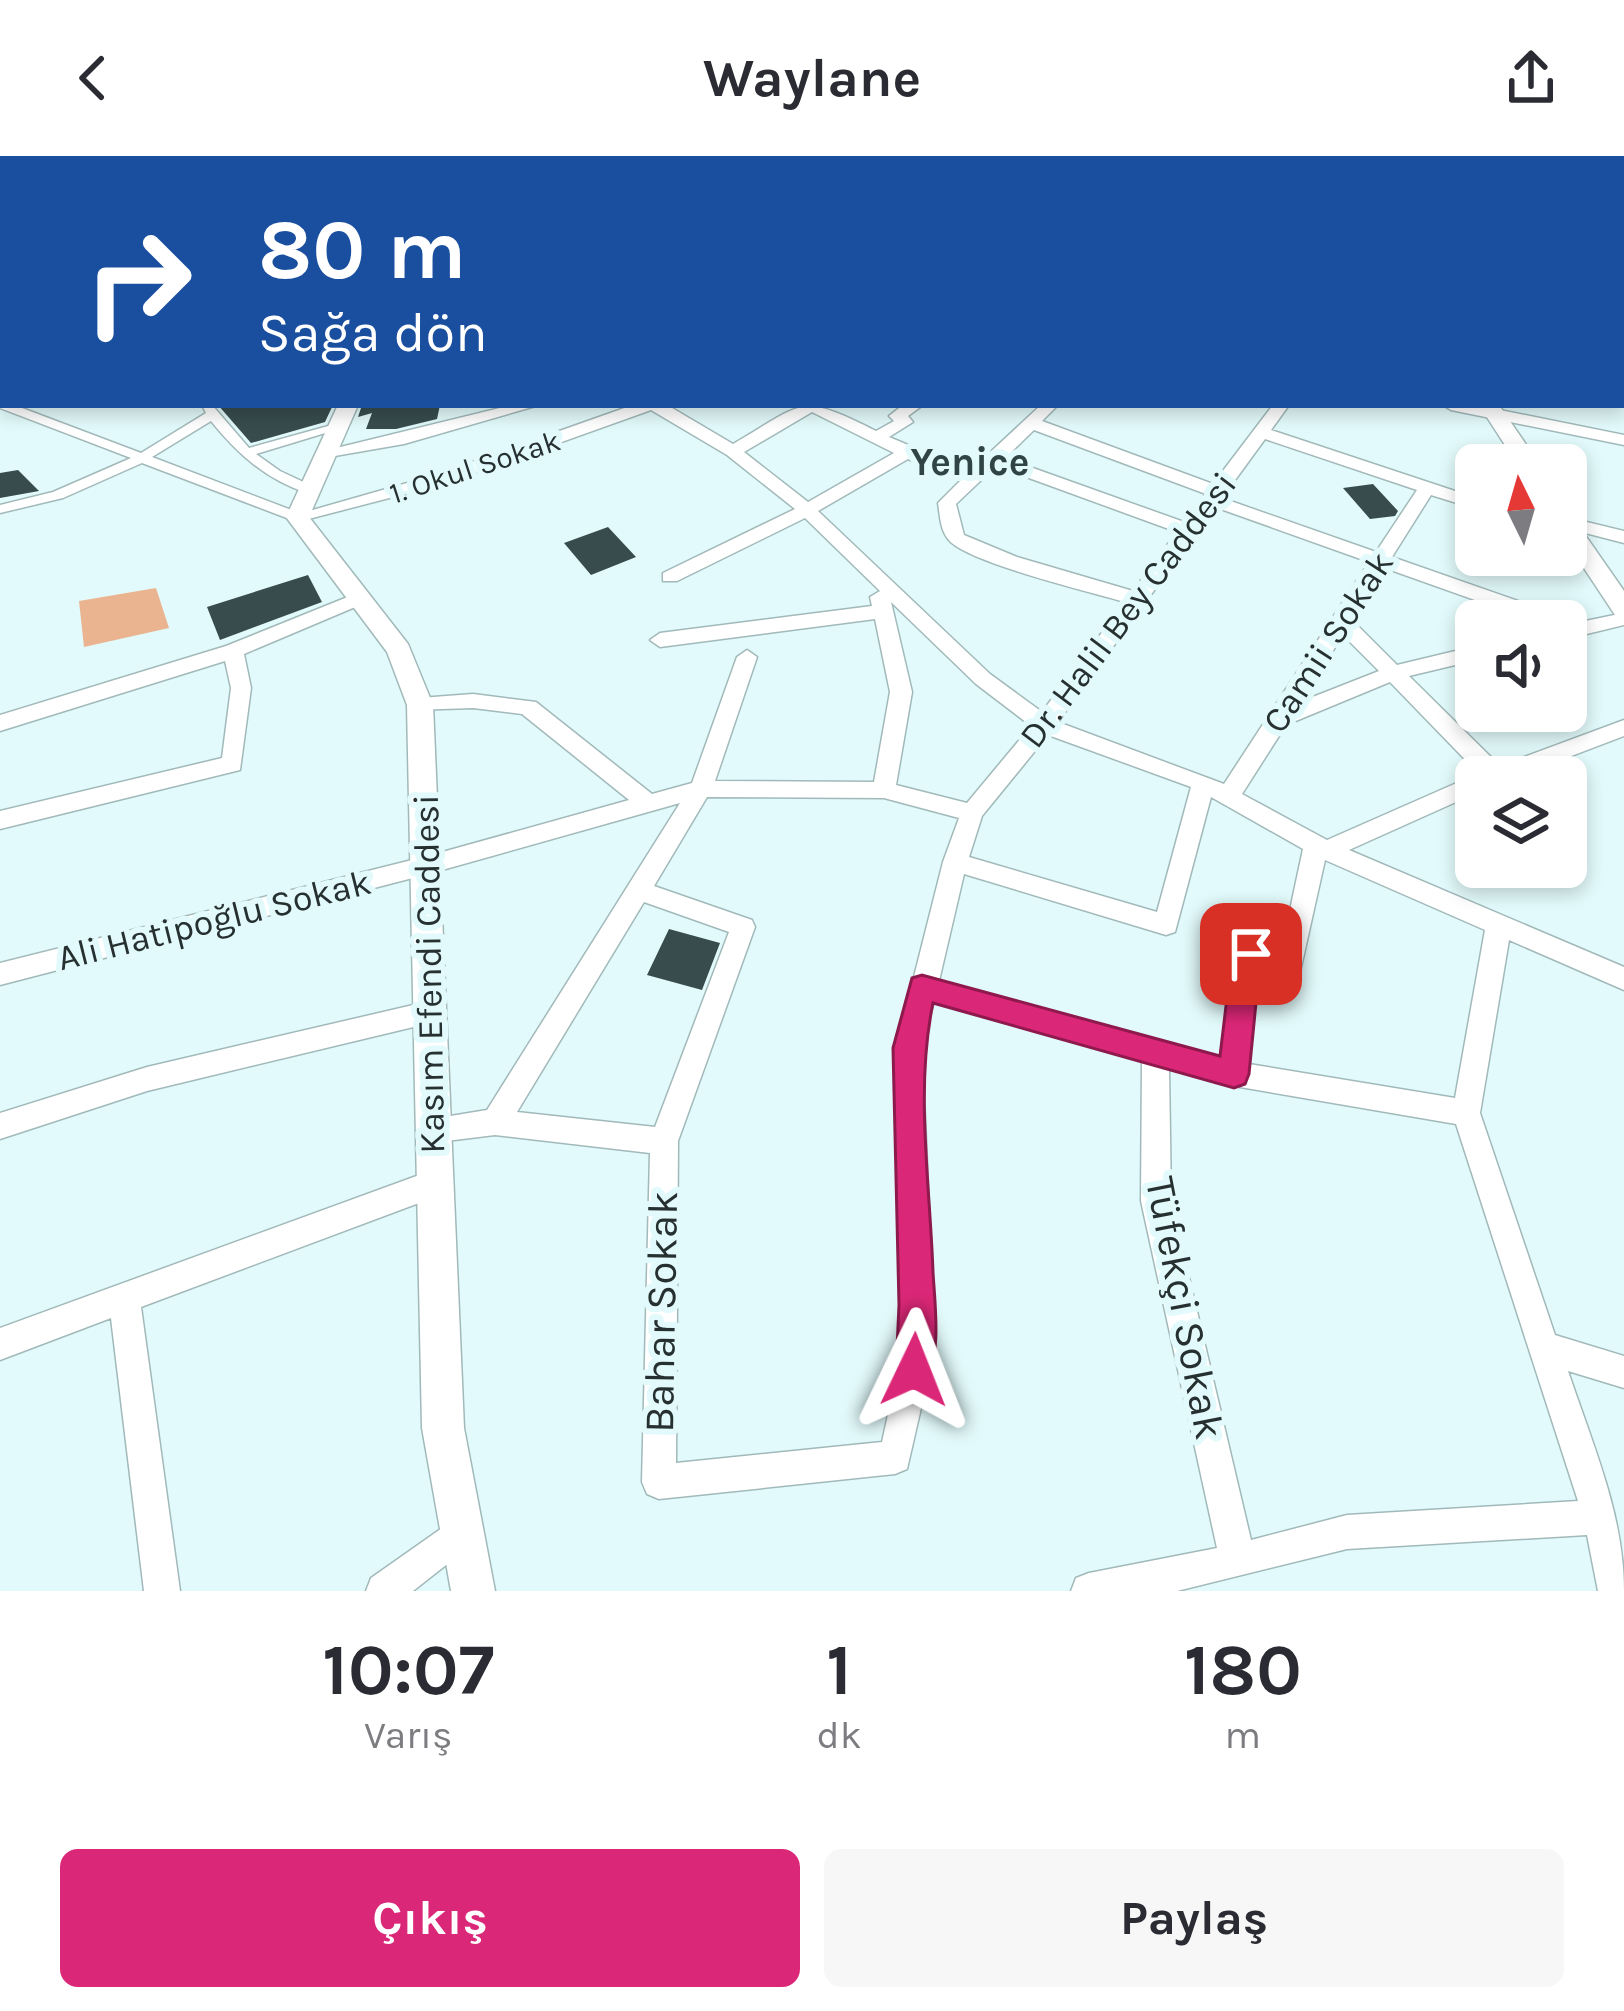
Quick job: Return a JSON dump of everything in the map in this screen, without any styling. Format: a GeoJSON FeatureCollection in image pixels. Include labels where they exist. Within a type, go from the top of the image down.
{"type":"FeatureCollection","features":[{"type":"Feature","properties":{"kind":"street"},"geometry":{"type":"LineString","coordinates":[[23,408],[146,458],[302,503]]}},
{"type":"Feature","properties":{"kind":"street"},"geometry":{"type":"LineString","coordinates":[[302,503],[347,408]]}},
{"type":"Feature","properties":{"kind":"street"},"geometry":{"type":"LineString","coordinates":[[328,452],[404,439],[520,408]]}},
{"type":"Feature","properties":{"kind":"street","name":"1. Okul Sokak"},"geometry":{"type":"LineString","coordinates":[[302,503],[441,479],[646,408]]}},
{"type":"Feature","properties":{"kind":"street"},"geometry":{"type":"LineString","coordinates":[[660,408],[733,452],[807,510],[983,679],[1044,724],[1203,783],[1321,848],[1624,979]]}},
{"type":"Feature","properties":{"kind":"street"},"geometry":{"type":"LineString","coordinates":[[733,452],[807,408]]}},
{"type":"Feature","properties":{"kind":"street"},"geometry":{"type":"LineString","coordinates":[[818,408],[908,453],[975,479]]}},
{"type":"Feature","properties":{"kind":"street"},"geometry":{"type":"LineString","coordinates":[[877,437],[905,422],[897,416],[910,408]]}},
{"type":"Feature","properties":{"kind":"street","name":"Dr. Halil Bey Caddesi"},"geometry":{"type":"LineString","coordinates":[[972,812],[1044,724],[1279,408]]}},
{"type":"Feature","properties":{"kind":"street"},"geometry":{"type":"LineString","coordinates":[[0,509],[74,493],[146,458],[209,410],[245,453],[302,503]]}},
{"type":"Feature","properties":{"kind":"street"},"geometry":{"type":"LineString","coordinates":[[1492,410],[1553,414],[1624,440]]}},
{"type":"Feature","properties":{"kind":"street"},"geometry":{"type":"LineString","coordinates":[[1492,410],[1514,444]]}},
{"type":"Feature","properties":{"kind":"street"},"geometry":{"type":"LineString","coordinates":[[1136,599],[1046,568],[984,555],[959,543],[949,524],[947,503],[995,460],[1038,411],[1214,496],[1496,600]]}},
{"type":"Feature","properties":{"kind":"street"},"geometry":{"type":"LineString","coordinates":[[245,453],[339,428]]}},
{"type":"Feature","properties":{"kind":"street"},"geometry":{"type":"LineString","coordinates":[[1262,432],[1455,497]]}},
{"type":"Feature","properties":{"kind":"street"},"geometry":{"type":"LineString","coordinates":[[670,577],[807,510],[908,453]]}},
{"type":"Feature","properties":{"kind":"street"},"geometry":{"type":"LineString","coordinates":[[995,460],[1188,530]]}},
{"type":"Feature","properties":{"kind":"street","name":"Camii Sokak"},"geometry":{"type":"LineString","coordinates":[[1229,795],[1427,488]]}},
{"type":"Feature","properties":{"kind":"street","name":"Kasım Efendi Caddesi"},"geometry":{"type":"LineString","coordinates":[[302,503],[360,598],[399,650],[420,705],[428,865],[426,1013],[443,1429],[473,1591]]}},
{"type":"Feature","properties":{"kind":"street"},"geometry":{"type":"LineString","coordinates":[[1587,528],[1624,537]]}},
{"type":"Feature","properties":{"kind":"street"},"geometry":{"type":"LineString","coordinates":[[1587,554],[1624,610]]}},
{"type":"Feature","properties":{"kind":"street"},"geometry":{"type":"LineString","coordinates":[[875,577],[901,692],[884,790]]}},
{"type":"Feature","properties":{"kind":"street"},"geometry":{"type":"LineString","coordinates":[[0,723],[233,652],[360,598]]}},
{"type":"Feature","properties":{"kind":"street"},"geometry":{"type":"LineString","coordinates":[[660,640],[884,611]]}},
{"type":"Feature","properties":{"kind":"street"},"geometry":{"type":"LineString","coordinates":[[1587,626],[1624,619]]}},
{"type":"Feature","properties":{"kind":"street"},"geometry":{"type":"LineString","coordinates":[[1341,621],[1475,756]]}},
{"type":"Feature","properties":{"kind":"street"},"geometry":{"type":"LineString","coordinates":[[0,820],[232,764],[241,688],[233,652]]}},
{"type":"Feature","properties":{"kind":"street"},"geometry":{"type":"LineString","coordinates":[[495,1122],[701,789],[748,657]]}},
{"type":"Feature","properties":{"kind":"street"},"geometry":{"type":"LineString","coordinates":[[1279,719],[1393,673],[1455,658]]}},
{"type":"Feature","properties":{"kind":"street"},"geometry":{"type":"LineString","coordinates":[[420,705],[473,701],[529,707],[647,802]]}},
{"type":"Feature","properties":{"kind":"street"},"geometry":{"type":"LineString","coordinates":[[1549,756],[1624,728]]}},
{"type":"Feature","properties":{"kind":"street"},"geometry":{"type":"LineString","coordinates":[[955,862],[1166,925],[1203,783]]}},
{"type":"Feature","properties":{"kind":"street","name":"Ali Hatipoğlu Sokak"},"geometry":{"type":"LineString","coordinates":[[0,974],[428,865],[701,789],[884,790],[972,812]]}},
{"type":"Feature","properties":{"kind":"street"},"geometry":{"type":"LineString","coordinates":[[1321,848],[1455,793]]}},
{"type":"Feature","properties":{"kind":"street"},"geometry":{"type":"LineString","coordinates":[[972,812],[922,987],[1234,1074],[1466,1113]]}},
{"type":"Feature","properties":{"kind":"street"},"geometry":{"type":"LineString","coordinates":[[1234,1074],[1246,956],[1292,964],[1321,848]]}},
{"type":"Feature","properties":{"kind":"street","name":"Bahar Sokak"},"geometry":{"type":"LineString","coordinates":[[638,890],[743,927],[664,1141],[659,1482],[895,1457],[914,1370],[917,1305],[909,1048],[922,987]]}},
{"type":"Feature","properties":{"kind":"street"},"geometry":{"type":"LineString","coordinates":[[1499,925],[1466,1113],[1542,1347],[1612,1524],[1616,1591]]}},
{"type":"Feature","properties":{"kind":"street"},"geometry":{"type":"LineString","coordinates":[[0,1126],[147,1079],[426,1013]]}},
{"type":"Feature","properties":{"kind":"street","name":"Tüfekçi Sokak"},"geometry":{"type":"LineString","coordinates":[[1155,1053],[1156,1201],[1238,1561]]}},
{"type":"Feature","properties":{"kind":"street","name":"Bahar Sokak"},"geometry":{"type":"LineString","coordinates":[[430,1130],[495,1122],[664,1141]]}},
{"type":"Feature","properties":{"kind":"street"},"geometry":{"type":"LineString","coordinates":[[0,1344],[433,1184]]}},
{"type":"Feature","properties":{"kind":"street"},"geometry":{"type":"LineString","coordinates":[[124,1297],[162,1591]]}},
{"type":"Feature","properties":{"kind":"street"},"geometry":{"type":"LineString","coordinates":[[1542,1347],[1624,1372]]}},
{"type":"Feature","properties":{"kind":"street"},"geometry":{"type":"LineString","coordinates":[[1089,1591],[1238,1561],[1347,1532],[1612,1524]]}},
{"type":"Feature","properties":{"kind":"street"},"geometry":{"type":"LineString","coordinates":[[384,1591],[462,1531]]}},
{"type":"Feature","properties":{"kind":"shaded area"},"geometry":{"type":"Polygon","coordinates":[[[156,588],[169,628],[84,647],[79,601],[156,588]]]}},
{"type":"Feature","properties":{"kind":"building"},"geometry":{"type":"Polygon","coordinates":[[[221,408],[332,408],[325,422],[251,443],[221,408]]]}},
{"type":"Feature","properties":{"kind":"building"},"geometry":{"type":"Polygon","coordinates":[[[361,408],[439,408],[437,419],[396,429],[366,429],[372,413],[358,417],[361,408]]]}},
{"type":"Feature","properties":{"kind":"building"},"geometry":{"type":"Polygon","coordinates":[[[18,470],[39,491],[0,498],[0,473],[18,470]]]}},
{"type":"Feature","properties":{"kind":"building"},"geometry":{"type":"Polygon","coordinates":[[[1373,484],[1398,511],[1395,516],[1370,519],[1343,488],[1373,484]]]}},
{"type":"Feature","properties":{"kind":"building"},"geometry":{"type":"Polygon","coordinates":[[[608,527],[636,557],[591,575],[564,543],[608,527]]]}},
{"type":"Feature","properties":{"kind":"building"},"geometry":{"type":"Polygon","coordinates":[[[308,575],[322,602],[220,640],[207,607],[308,575]]]}},
{"type":"Feature","properties":{"kind":"building"},"geometry":{"type":"Polygon","coordinates":[[[669,929],[720,943],[702,990],[647,975],[669,929]]]}},
{"type":"Feature","properties":{"kind":"district","name":"Yenice"},"geometry":{"type":"Point","coordinates":[970,462]}},
{"type":"Feature","properties":{"kind":"route"},"geometry":{"type":"LineString","coordinates":[[914,1370],[917,1305],[909,1048],[922,987],[1234,1074],[1246,956],[1251,954]]}}]}
